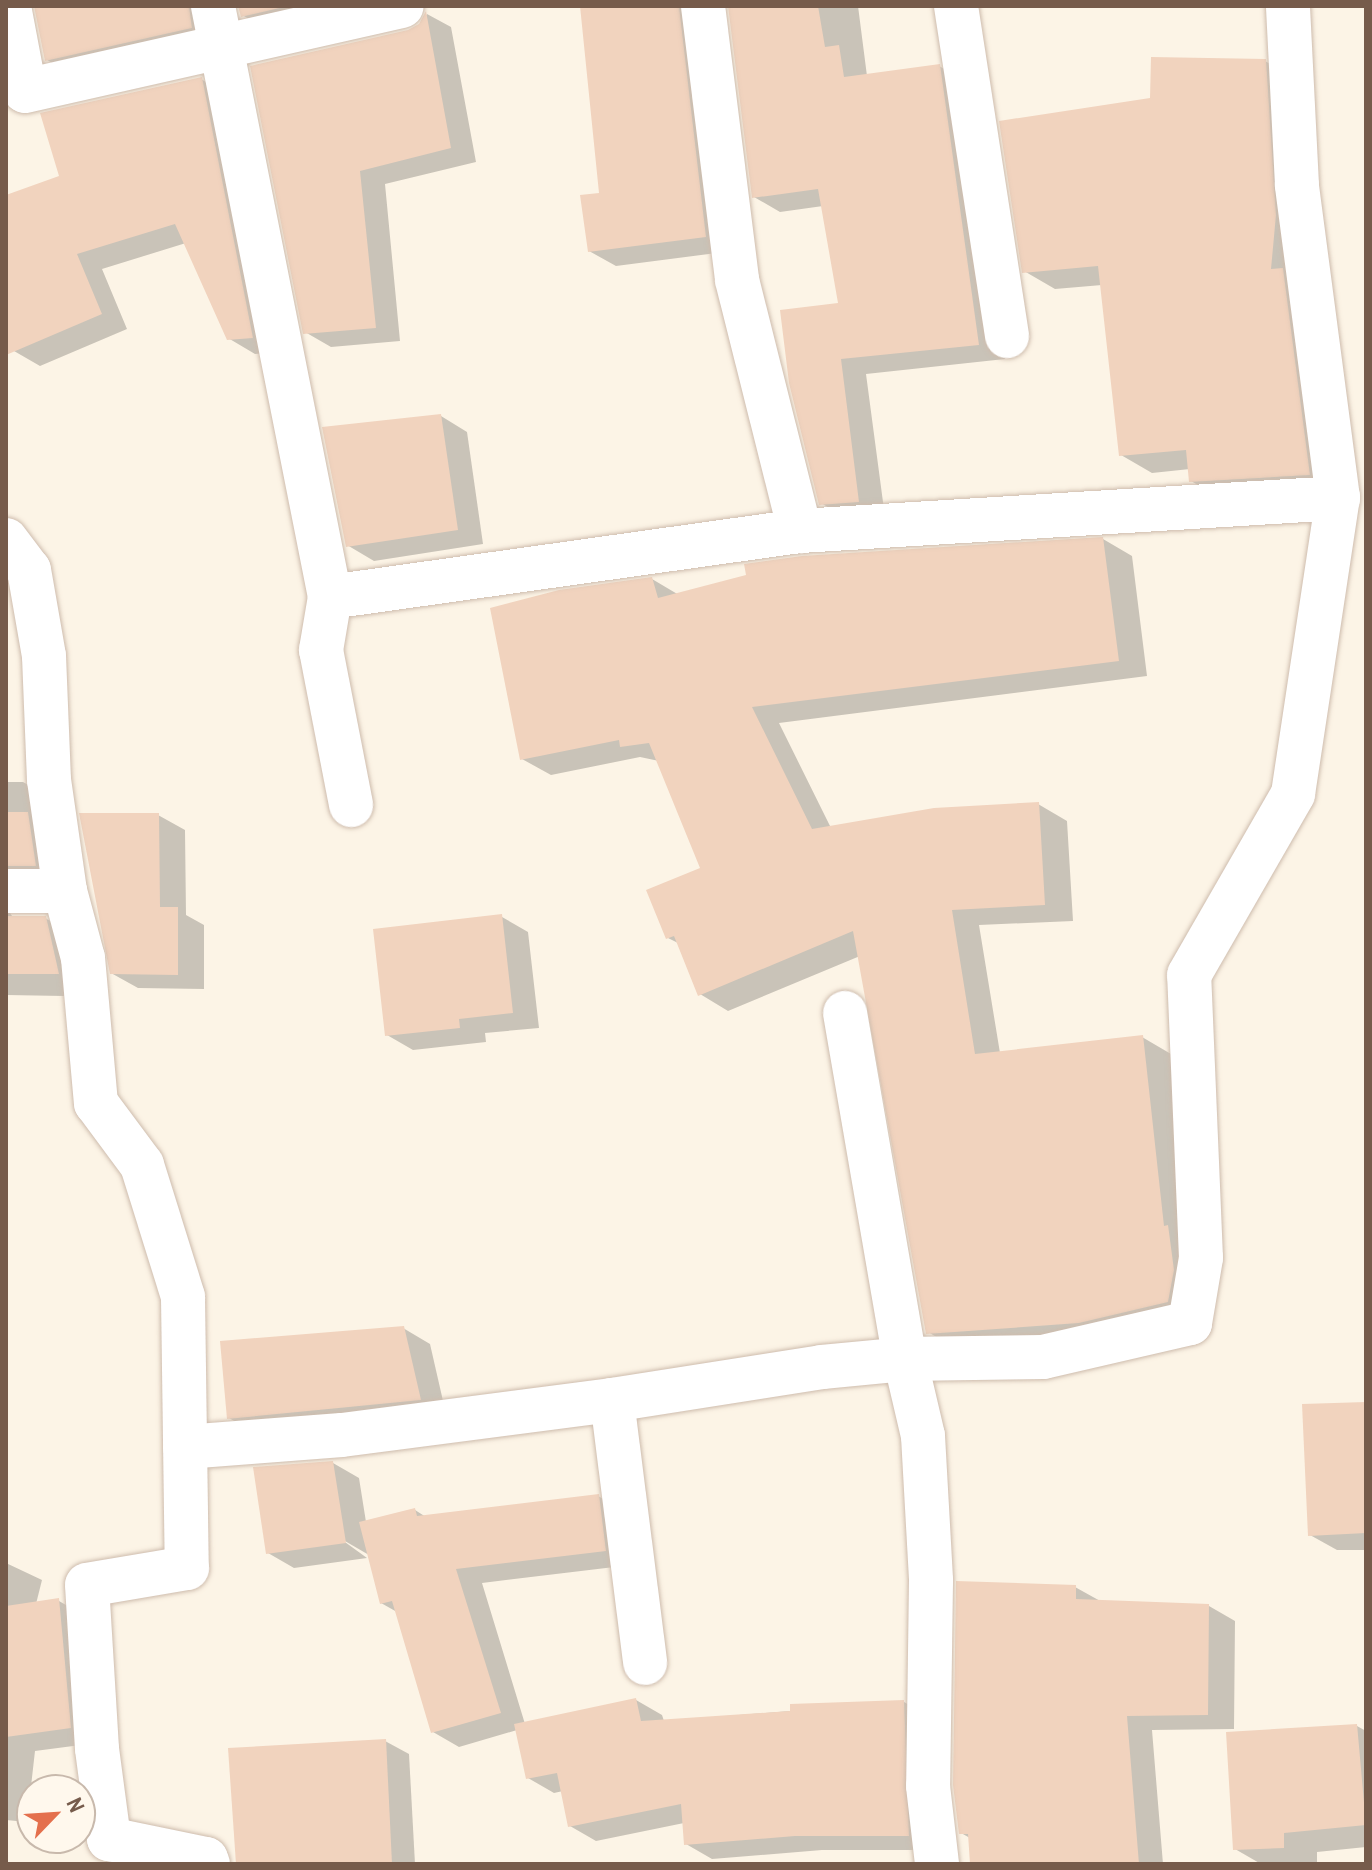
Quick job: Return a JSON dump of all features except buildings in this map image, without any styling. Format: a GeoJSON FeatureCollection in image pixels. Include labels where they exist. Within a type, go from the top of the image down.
{"type":"FeatureCollection","features":[{"type":"Feature","properties":{"kind":"street"},"geometry":{"type":"LineString","coordinates":[[9,6],[25,91],[217,26],[402,6]]}},
{"type":"Feature","properties":{"kind":"street"},"geometry":{"type":"LineString","coordinates":[[703,6],[737,280],[800,531]]}},
{"type":"Feature","properties":{"kind":"street"},"geometry":{"type":"LineString","coordinates":[[956,6],[1007,336]]}},
{"type":"Feature","properties":{"kind":"street"},"geometry":{"type":"LineString","coordinates":[[185,1447],[342,1435],[612,1400],[822,1367],[905,1359],[1043,1357],[1190,1323],[1201,1258],[1189,975],[1293,794],[1346,505],[1297,185],[1288,6]]}},
{"type":"Feature","properties":{"kind":"street"},"geometry":{"type":"LineString","coordinates":[[217,26],[330,597],[321,650],[351,805]]}},
{"type":"Feature","properties":{"kind":"street"},"geometry":{"type":"LineString","coordinates":[[330,597],[800,531],[1346,505]]}},
{"type":"Feature","properties":{"kind":"street"},"geometry":{"type":"LineString","coordinates":[[6,540],[29,570],[44,656],[49,780],[65,891],[83,958],[96,1103],[142,1165],[183,1297],[187,1568],[87,1585],[97,1749],[109,1839],[206,1859],[208,1864]]}},
{"type":"Feature","properties":{"kind":"street"},"geometry":{"type":"LineString","coordinates":[[6,891],[65,891]]}},
{"type":"Feature","properties":{"kind":"street"},"geometry":{"type":"LineString","coordinates":[[845,1013],[905,1359],[923,1436],[931,1581],[928,1786],[937,1864]]}},
{"type":"Feature","properties":{"kind":"street"},"geometry":{"type":"LineString","coordinates":[[612,1400],[645,1663]]}}]}
